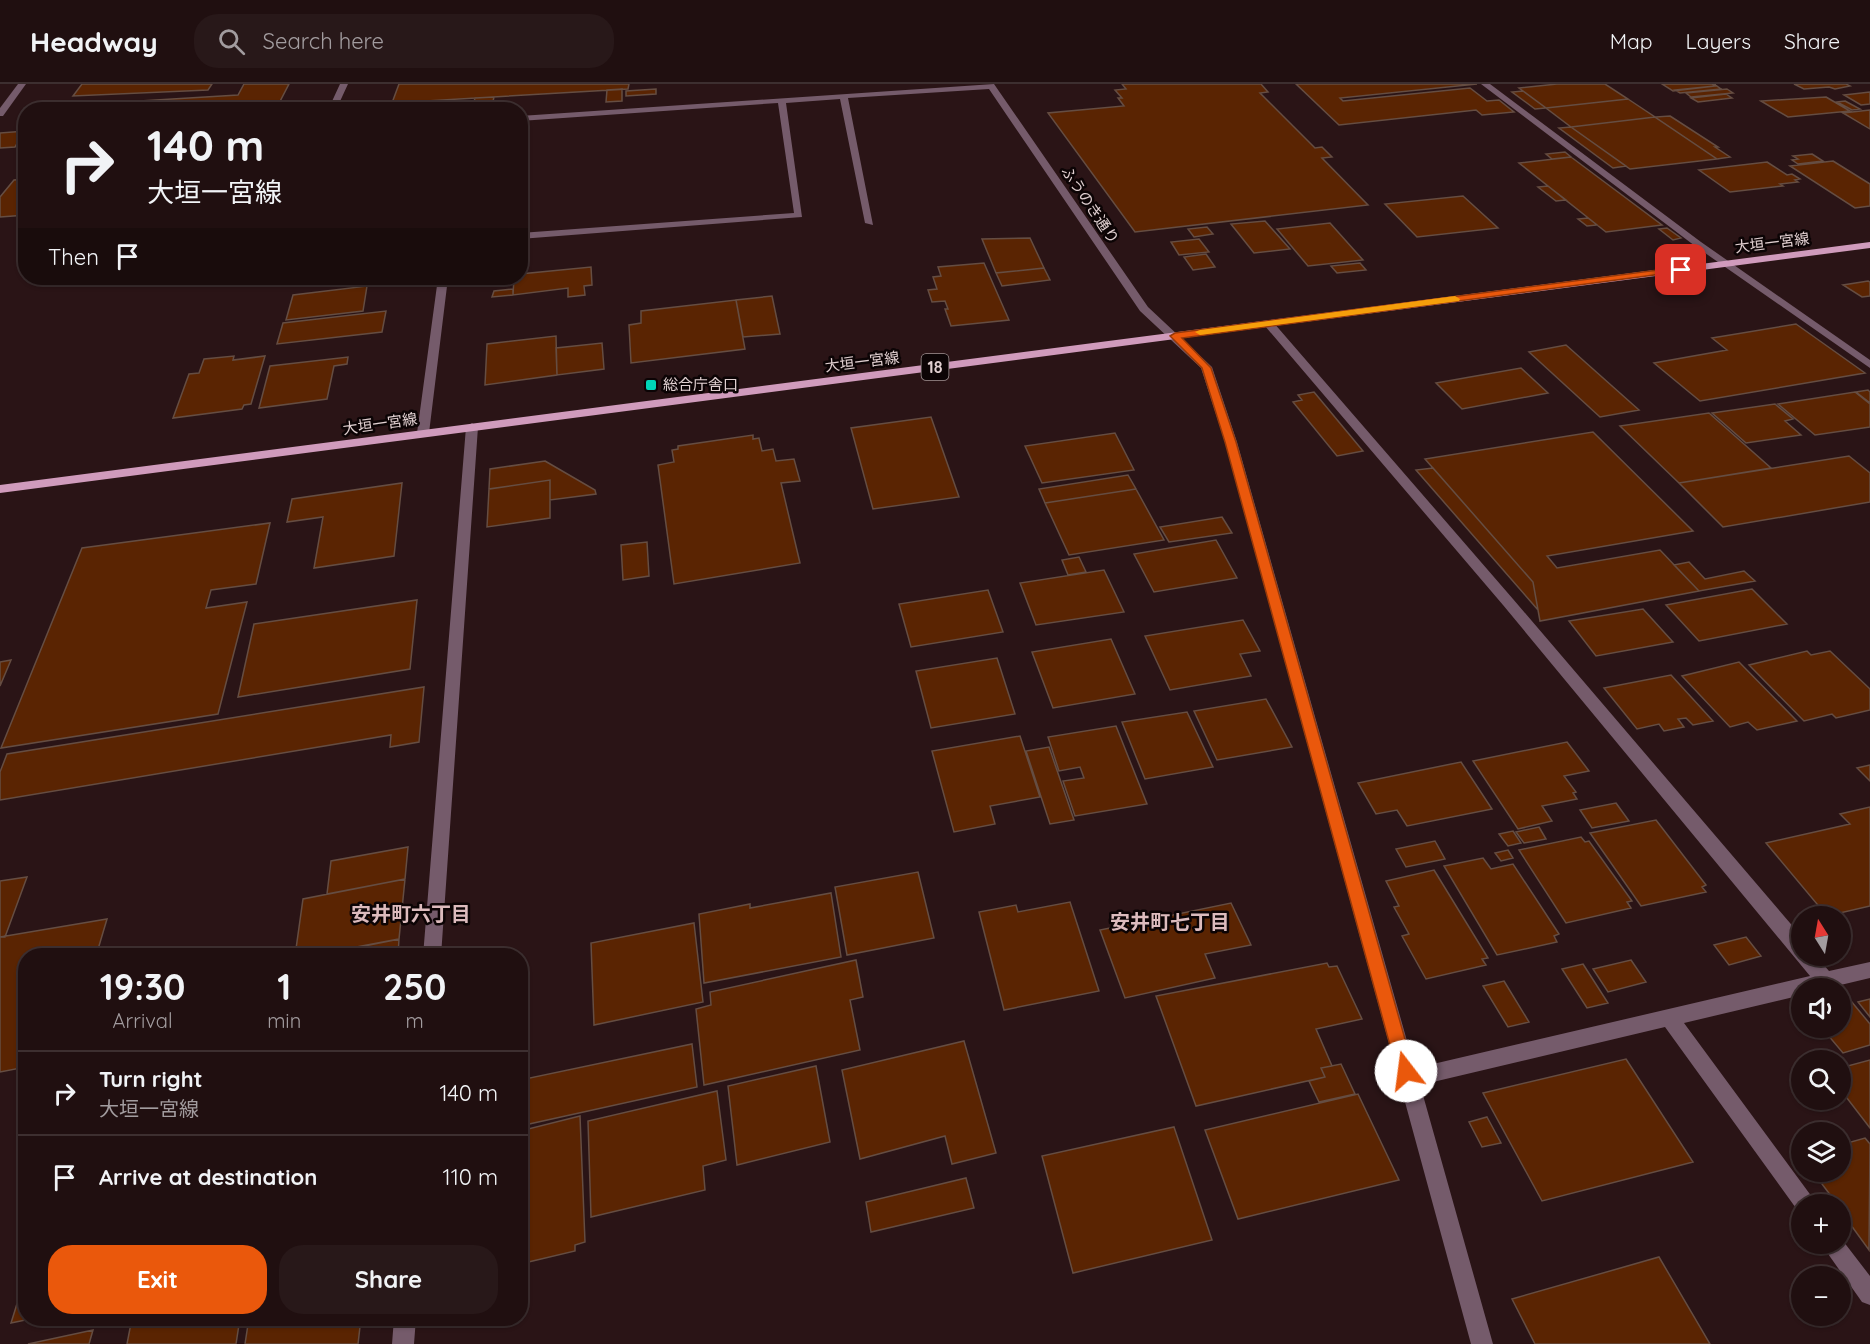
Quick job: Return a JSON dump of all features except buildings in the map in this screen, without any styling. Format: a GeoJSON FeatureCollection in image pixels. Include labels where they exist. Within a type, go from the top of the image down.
{"type":"FeatureCollection","features":[{"type":"Feature","properties":{"kind":"main road","name":"大垣一宮線"},"geometry":{"type":"LineString","coordinates":[[0,489],[1870,245]]}},
{"type":"Feature","properties":{"kind":"street"},"geometry":{"type":"LineString","coordinates":[[0,114],[22,84]]}},
{"type":"Feature","properties":{"kind":"street"},"geometry":{"type":"LineString","coordinates":[[336,102],[344,84]]}},
{"type":"Feature","properties":{"kind":"street"},"geometry":{"type":"LineString","coordinates":[[1485,84],[1726,264],[1870,364]]}},
{"type":"Feature","properties":{"kind":"street"},"geometry":{"type":"LineString","coordinates":[[528,118],[990,85]]}},
{"type":"Feature","properties":{"kind":"street","name":"ふうのき通り"},"geometry":{"type":"LineString","coordinates":[[990,85],[1144,309],[1175,336],[1206,368],[1231,442],[1482,1344]]}},
{"type":"Feature","properties":{"kind":"street"},"geometry":{"type":"LineString","coordinates":[[843,96],[870,223]]}},
{"type":"Feature","properties":{"kind":"street"},"geometry":{"type":"LineString","coordinates":[[528,235],[799,215],[782,101]]}},
{"type":"Feature","properties":{"kind":"street"},"geometry":{"type":"LineString","coordinates":[[423,434],[442,285]]}},
{"type":"Feature","properties":{"kind":"street"},"geometry":{"type":"LineString","coordinates":[[1269,324],[1508,602],[1791,938]]}},
{"type":"Feature","properties":{"kind":"street"},"geometry":{"type":"LineString","coordinates":[[433,948],[472,427]]}},
{"type":"Feature","properties":{"kind":"street"},"geometry":{"type":"LineString","coordinates":[[1813,966],[1823,978]]}},
{"type":"Feature","properties":{"kind":"street"},"geometry":{"type":"LineString","coordinates":[[1838,978],[1870,970]]}},
{"type":"Feature","properties":{"kind":"street"},"geometry":{"type":"LineString","coordinates":[[1406,1071],[1433,1073],[1791,989]]}},
{"type":"Feature","properties":{"kind":"street"},"geometry":{"type":"LineString","coordinates":[[1669,1018],[1798,1194]]}},
{"type":"Feature","properties":{"kind":"street"},"geometry":{"type":"LineString","coordinates":[[1840,1254],[1870,1294]]}},
{"type":"Feature","properties":{"kind":"street"},"geometry":{"type":"LineString","coordinates":[[403,1344],[404,1326]]}},
{"type":"Feature","properties":{"kind":"slow traffic"},"geometry":{"type":"LineString","coordinates":[[1200,332],[1455,299]]}},
{"type":"Feature","properties":{"kind":"place","name":"総合庁舎口"},"geometry":{"type":"Point","coordinates":[651,385]}},
{"type":"Feature","properties":{"kind":"district","name":"安井町六丁目"},"geometry":{"type":"Point","coordinates":[411,914]}},
{"type":"Feature","properties":{"kind":"district","name":"安井町七丁目"},"geometry":{"type":"Point","coordinates":[1170,922]}},
{"type":"Feature","properties":{"kind":"route"},"geometry":{"type":"LineString","coordinates":[[1406,1071],[1231,442],[1206,368],[1175,336],[1681,270]]}}]}
